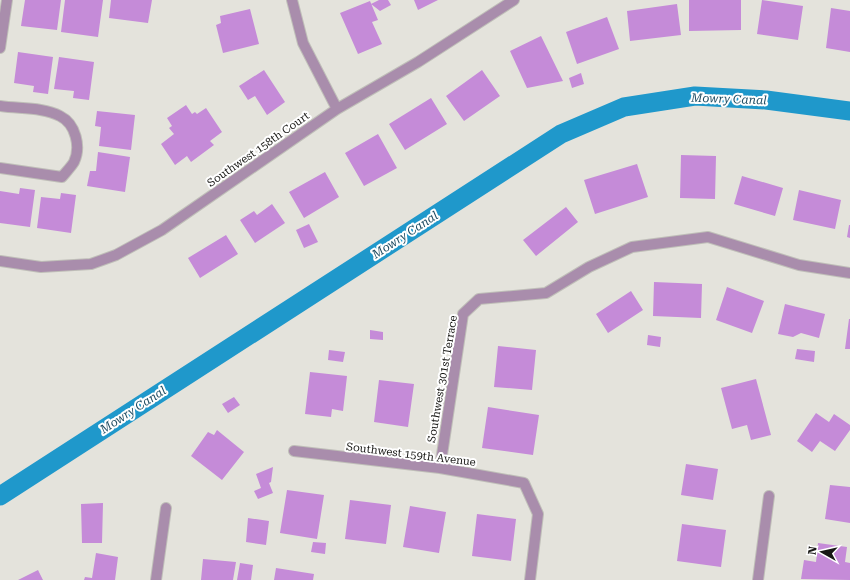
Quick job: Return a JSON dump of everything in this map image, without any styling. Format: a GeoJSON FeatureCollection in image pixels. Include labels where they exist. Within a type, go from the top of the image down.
{"type":"FeatureCollection","features":[{"type":"Feature","properties":{"kind":"street"},"geometry":{"type":"LineString","coordinates":[[0,48],[7,0]]}},
{"type":"Feature","properties":{"kind":"street"},"geometry":{"type":"LineString","coordinates":[[292,0],[303,43],[337,109]]}},
{"type":"Feature","properties":{"kind":"street","name":"Southwest 158th Court"},"geometry":{"type":"LineString","coordinates":[[0,261],[41,267],[91,264],[116,255],[162,230],[337,109],[418,62],[514,0]]}},
{"type":"Feature","properties":{"kind":"street"},"geometry":{"type":"LineString","coordinates":[[0,106],[39,110],[61,116],[74,131],[77,142],[74,162],[62,177],[0,168]]}},
{"type":"Feature","properties":{"kind":"street","name":"Southwest 301st Terrace"},"geometry":{"type":"LineString","coordinates":[[440,468],[463,314],[479,299],[546,293],[589,268],[632,247],[708,237],[799,265],[850,273]]}},
{"type":"Feature","properties":{"kind":"street","name":"Southwest 159th Avenue"},"geometry":{"type":"LineString","coordinates":[[294,451],[440,468],[524,483],[538,514],[530,580]]}},
{"type":"Feature","properties":{"kind":"street"},"geometry":{"type":"LineString","coordinates":[[758,580],[769,496]]}},
{"type":"Feature","properties":{"kind":"street"},"geometry":{"type":"LineString","coordinates":[[156,580],[166,508]]}},
{"type":"Feature","properties":{"kind":"building"},"geometry":{"type":"Polygon","coordinates":[[[25,0],[61,0],[57,30],[21,26],[25,0]]]}},
{"type":"Feature","properties":{"kind":"building"},"geometry":{"type":"Polygon","coordinates":[[[65,0],[103,0],[98,37],[61,32],[65,0]]]}},
{"type":"Feature","properties":{"kind":"building"},"geometry":{"type":"Polygon","coordinates":[[[111,0],[152,0],[148,23],[109,18],[111,0]]]}},
{"type":"Feature","properties":{"kind":"building"},"geometry":{"type":"Polygon","coordinates":[[[379,0],[388,0],[391,5],[380,11],[371,4],[379,0]]]}},
{"type":"Feature","properties":{"kind":"building"},"geometry":{"type":"Polygon","coordinates":[[[414,0],[438,0],[418,10],[414,0]]]}},
{"type":"Feature","properties":{"kind":"building"},"geometry":{"type":"Polygon","coordinates":[[[689,0],[741,0],[741,30],[689,31],[689,0]]]}},
{"type":"Feature","properties":{"kind":"building"},"geometry":{"type":"Polygon","coordinates":[[[762,0],[803,6],[798,40],[757,34],[762,0]]]}},
{"type":"Feature","properties":{"kind":"building"},"geometry":{"type":"Polygon","coordinates":[[[370,1],[378,20],[372,22],[382,44],[358,54],[340,13],[370,1]]]}},
{"type":"Feature","properties":{"kind":"building"},"geometry":{"type":"Polygon","coordinates":[[[677,4],[681,35],[630,41],[627,11],[677,4]]]}},
{"type":"Feature","properties":{"kind":"building"},"geometry":{"type":"Polygon","coordinates":[[[831,8],[850,11],[850,52],[826,48],[831,8]]]}},
{"type":"Feature","properties":{"kind":"building"},"geometry":{"type":"Polygon","coordinates":[[[250,9],[259,44],[223,53],[216,25],[221,23],[220,16],[250,9]]]}},
{"type":"Feature","properties":{"kind":"building"},"geometry":{"type":"Polygon","coordinates":[[[607,17],[619,49],[577,64],[566,32],[607,17]]]}},
{"type":"Feature","properties":{"kind":"building"},"geometry":{"type":"Polygon","coordinates":[[[541,36],[563,81],[527,88],[510,51],[541,36]]]}},
{"type":"Feature","properties":{"kind":"building"},"geometry":{"type":"Polygon","coordinates":[[[18,52],[53,57],[48,94],[33,92],[34,86],[14,83],[18,52]]]}},
{"type":"Feature","properties":{"kind":"building"},"geometry":{"type":"Polygon","coordinates":[[[59,57],[94,62],[89,100],[73,98],[74,91],[54,89],[59,57]]]}},
{"type":"Feature","properties":{"kind":"building"},"geometry":{"type":"Polygon","coordinates":[[[264,70],[285,102],[267,115],[255,96],[248,100],[239,86],[264,70]]]}},
{"type":"Feature","properties":{"kind":"building"},"geometry":{"type":"Polygon","coordinates":[[[482,70],[500,96],[464,121],[446,96],[482,70]]]}},
{"type":"Feature","properties":{"kind":"building"},"geometry":{"type":"Polygon","coordinates":[[[581,73],[584,84],[572,88],[569,78],[581,73]]]}},
{"type":"Feature","properties":{"kind":"building"},"geometry":{"type":"Polygon","coordinates":[[[431,98],[447,124],[405,150],[389,124],[431,98]]]}},
{"type":"Feature","properties":{"kind":"building"},"geometry":{"type":"Polygon","coordinates":[[[186,105],[192,114],[195,112],[197,114],[206,108],[222,132],[210,141],[214,145],[191,162],[187,156],[175,165],[161,144],[174,134],[169,128],[172,126],[167,118],[186,105]]]}},
{"type":"Feature","properties":{"kind":"building"},"geometry":{"type":"Polygon","coordinates":[[[97,111],[135,115],[131,150],[99,146],[101,127],[95,126],[97,111]]]}},
{"type":"Feature","properties":{"kind":"building"},"geometry":{"type":"Polygon","coordinates":[[[378,134],[397,168],[364,186],[345,153],[378,134]]]}},
{"type":"Feature","properties":{"kind":"building"},"geometry":{"type":"Polygon","coordinates":[[[98,152],[130,157],[125,192],[87,186],[90,171],[96,171],[98,152]]]}},
{"type":"Feature","properties":{"kind":"building"},"geometry":{"type":"Polygon","coordinates":[[[681,155],[716,156],[715,199],[680,198],[681,155]]]}},
{"type":"Feature","properties":{"kind":"building"},"geometry":{"type":"Polygon","coordinates":[[[637,164],[648,197],[595,214],[584,180],[637,164]]]}},
{"type":"Feature","properties":{"kind":"building"},"geometry":{"type":"Polygon","coordinates":[[[325,172],[339,197],[304,218],[289,192],[325,172]]]}},
{"type":"Feature","properties":{"kind":"building"},"geometry":{"type":"Polygon","coordinates":[[[742,176],[783,188],[775,216],[734,204],[742,176]]]}},
{"type":"Feature","properties":{"kind":"building"},"geometry":{"type":"Polygon","coordinates":[[[20,188],[35,190],[30,227],[0,223],[0,191],[19,194],[20,188]]]}},
{"type":"Feature","properties":{"kind":"building"},"geometry":{"type":"Polygon","coordinates":[[[799,190],[841,200],[835,229],[793,220],[799,190]]]}},
{"type":"Feature","properties":{"kind":"building"},"geometry":{"type":"Polygon","coordinates":[[[61,193],[76,195],[71,233],[37,228],[41,197],[60,199],[61,193]]]}},
{"type":"Feature","properties":{"kind":"building"},"geometry":{"type":"Polygon","coordinates":[[[272,204],[285,223],[255,243],[240,220],[254,211],[257,215],[272,204]]]}},
{"type":"Feature","properties":{"kind":"building"},"geometry":{"type":"Polygon","coordinates":[[[566,207],[578,222],[536,256],[523,240],[566,207]]]}},
{"type":"Feature","properties":{"kind":"building"},"geometry":{"type":"Polygon","coordinates":[[[309,224],[318,242],[304,248],[296,230],[309,224]]]}},
{"type":"Feature","properties":{"kind":"building"},"geometry":{"type":"Polygon","coordinates":[[[850,225],[850,238],[847,237],[850,225]]]}},
{"type":"Feature","properties":{"kind":"building"},"geometry":{"type":"Polygon","coordinates":[[[226,235],[238,254],[200,278],[188,258],[226,235]]]}},
{"type":"Feature","properties":{"kind":"building"},"geometry":{"type":"Polygon","coordinates":[[[654,282],[702,284],[701,318],[653,316],[654,282]]]}},
{"type":"Feature","properties":{"kind":"building"},"geometry":{"type":"Polygon","coordinates":[[[727,287],[764,301],[752,333],[716,320],[727,287]]]}},
{"type":"Feature","properties":{"kind":"building"},"geometry":{"type":"Polygon","coordinates":[[[631,291],[643,310],[608,333],[596,314],[631,291]]]}},
{"type":"Feature","properties":{"kind":"building"},"geometry":{"type":"Polygon","coordinates":[[[785,304],[825,314],[819,338],[801,333],[793,337],[778,334],[785,304]]]}},
{"type":"Feature","properties":{"kind":"building"},"geometry":{"type":"Polygon","coordinates":[[[849,319],[850,349],[845,349],[849,319]]]}},
{"type":"Feature","properties":{"kind":"building"},"geometry":{"type":"Polygon","coordinates":[[[370,330],[383,332],[383,340],[370,339],[370,330]]]}},
{"type":"Feature","properties":{"kind":"building"},"geometry":{"type":"Polygon","coordinates":[[[648,335],[661,337],[660,347],[647,345],[648,335]]]}},
{"type":"Feature","properties":{"kind":"building"},"geometry":{"type":"Polygon","coordinates":[[[498,346],[536,350],[532,390],[494,387],[498,346]]]}},
{"type":"Feature","properties":{"kind":"building"},"geometry":{"type":"Polygon","coordinates":[[[797,349],[815,351],[814,362],[795,359],[797,349]]]}},
{"type":"Feature","properties":{"kind":"building"},"geometry":{"type":"Polygon","coordinates":[[[329,350],[345,352],[343,362],[328,360],[329,350]]]}},
{"type":"Feature","properties":{"kind":"building"},"geometry":{"type":"Polygon","coordinates":[[[310,372],[347,376],[343,411],[332,409],[331,417],[305,414],[310,372]]]}},
{"type":"Feature","properties":{"kind":"building"},"geometry":{"type":"Polygon","coordinates":[[[756,379],[771,435],[751,440],[747,425],[732,429],[721,388],[756,379]]]}},
{"type":"Feature","properties":{"kind":"building"},"geometry":{"type":"Polygon","coordinates":[[[379,380],[414,384],[408,427],[374,422],[379,380]]]}},
{"type":"Feature","properties":{"kind":"building"},"geometry":{"type":"Polygon","coordinates":[[[234,397],[240,405],[228,413],[222,404],[234,397]]]}},
{"type":"Feature","properties":{"kind":"building"},"geometry":{"type":"Polygon","coordinates":[[[488,407],[539,415],[533,455],[482,448],[488,407]]]}},
{"type":"Feature","properties":{"kind":"building"},"geometry":{"type":"Polygon","coordinates":[[[816,413],[829,422],[834,414],[850,425],[850,430],[835,451],[820,441],[812,452],[797,441],[816,413]]]}},
{"type":"Feature","properties":{"kind":"building"},"geometry":{"type":"Polygon","coordinates":[[[217,430],[244,452],[222,480],[191,456],[208,432],[214,435],[217,430]]]}},
{"type":"Feature","properties":{"kind":"building"},"geometry":{"type":"Polygon","coordinates":[[[686,464],[718,469],[713,500],[681,495],[686,464]]]}},
{"type":"Feature","properties":{"kind":"building"},"geometry":{"type":"Polygon","coordinates":[[[273,467],[271,482],[269,483],[273,493],[258,499],[254,491],[261,488],[256,474],[273,467]]]}},
{"type":"Feature","properties":{"kind":"building"},"geometry":{"type":"Polygon","coordinates":[[[830,485],[850,487],[850,523],[825,519],[830,485]]]}},
{"type":"Feature","properties":{"kind":"building"},"geometry":{"type":"Polygon","coordinates":[[[287,490],[324,495],[317,539],[280,533],[287,490]]]}},
{"type":"Feature","properties":{"kind":"building"},"geometry":{"type":"Polygon","coordinates":[[[350,500],[391,505],[386,544],[345,539],[350,500]]]}},
{"type":"Feature","properties":{"kind":"building"},"geometry":{"type":"Polygon","coordinates":[[[103,503],[102,543],[82,543],[81,504],[103,503]]]}},
{"type":"Feature","properties":{"kind":"building"},"geometry":{"type":"Polygon","coordinates":[[[410,506],[446,512],[439,553],[403,547],[410,506]]]}},
{"type":"Feature","properties":{"kind":"building"},"geometry":{"type":"Polygon","coordinates":[[[477,514],[516,519],[511,561],[472,556],[477,514]]]}},
{"type":"Feature","properties":{"kind":"building"},"geometry":{"type":"Polygon","coordinates":[[[248,518],[269,521],[266,545],[246,542],[248,518]]]}},
{"type":"Feature","properties":{"kind":"building"},"geometry":{"type":"Polygon","coordinates":[[[682,524],[726,530],[721,567],[677,561],[682,524]]]}},
{"type":"Feature","properties":{"kind":"building"},"geometry":{"type":"Polygon","coordinates":[[[313,542],[326,543],[325,554],[311,552],[313,542]]]}},
{"type":"Feature","properties":{"kind":"building"},"geometry":{"type":"Polygon","coordinates":[[[818,543],[847,547],[845,562],[850,563],[850,580],[801,579],[804,560],[816,562],[818,543]]]}},
{"type":"Feature","properties":{"kind":"building"},"geometry":{"type":"Polygon","coordinates":[[[96,553],[118,557],[115,580],[84,580],[85,577],[92,578],[96,553]]]}},
{"type":"Feature","properties":{"kind":"building"},"geometry":{"type":"Polygon","coordinates":[[[203,559],[236,562],[233,580],[201,580],[203,559]]]}},
{"type":"Feature","properties":{"kind":"building"},"geometry":{"type":"Polygon","coordinates":[[[240,563],[253,565],[251,580],[237,580],[240,563]]]}},
{"type":"Feature","properties":{"kind":"building"},"geometry":{"type":"Polygon","coordinates":[[[276,568],[314,574],[313,580],[274,580],[276,568]]]}},
{"type":"Feature","properties":{"kind":"building"},"geometry":{"type":"Polygon","coordinates":[[[38,570],[43,580],[18,580],[38,570]]]}},
{"type":"Feature","properties":{"kind":"waterway","name":"Mowry Canal"},"geometry":{"type":"LineString","coordinates":[[0,496],[561,134],[624,107],[695,96],[766,100],[850,111]]}}]}
